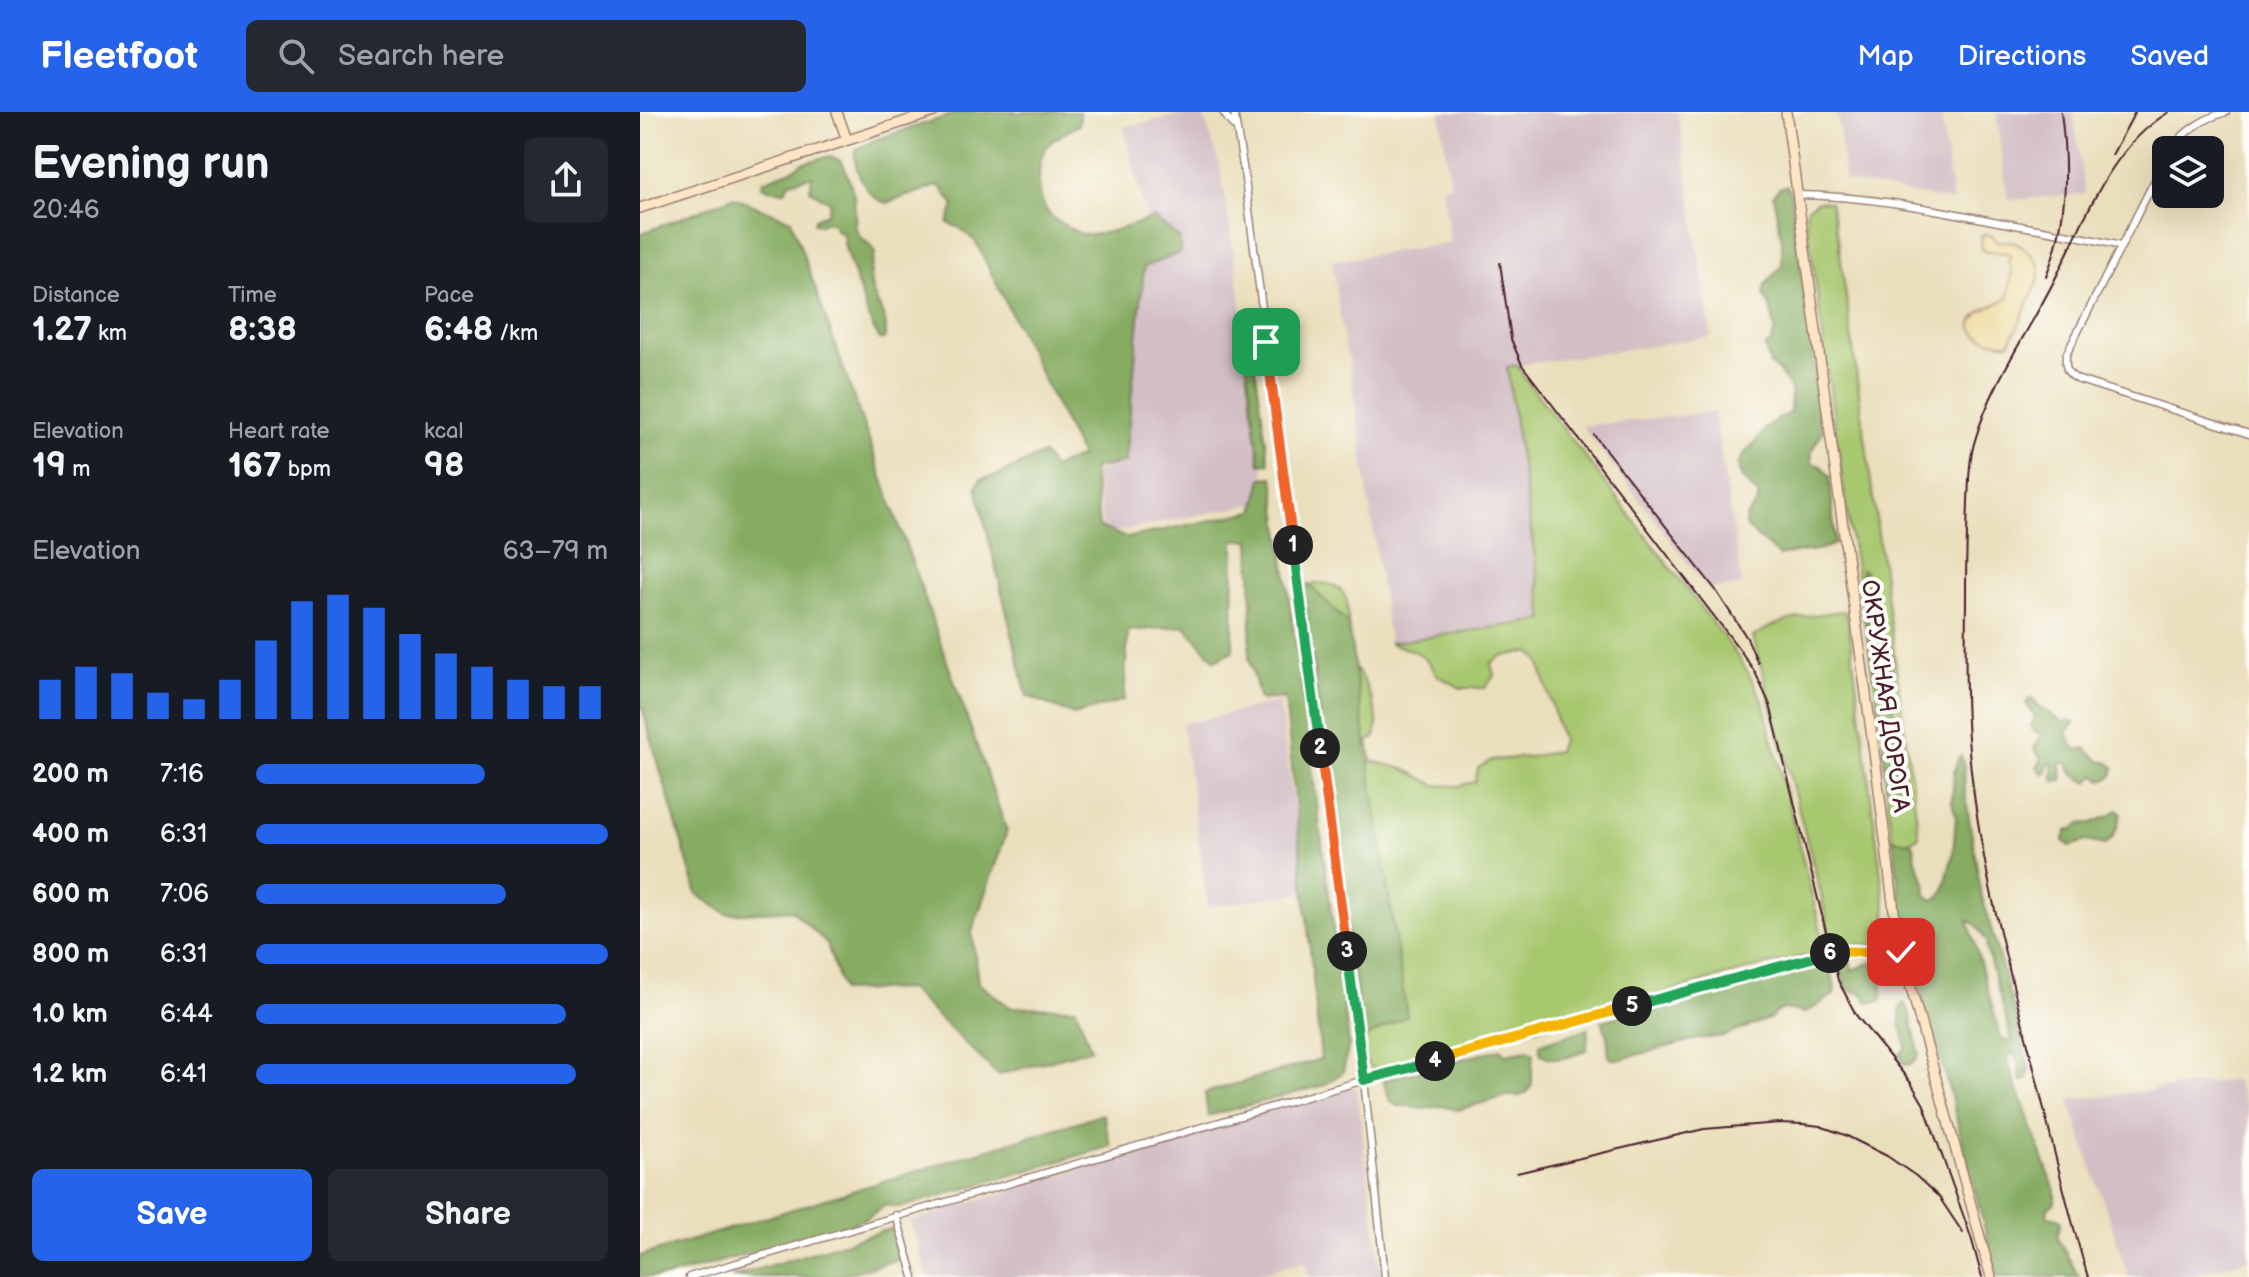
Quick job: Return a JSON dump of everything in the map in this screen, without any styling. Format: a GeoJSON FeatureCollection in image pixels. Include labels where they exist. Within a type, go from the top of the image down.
{"type":"FeatureCollection","features":[{"type":"Feature","properties":{"kind":"main road"},"geometry":{"type":"LineString","coordinates":[[837,112],[847,140]]}},
{"type":"Feature","properties":{"kind":"main road"},"geometry":{"type":"LineString","coordinates":[[640,208],[934,112]]}},
{"type":"Feature","properties":{"kind":"main road","name":"ОКРУЖНАЯ ДОРОГА"},"geometry":{"type":"LineString","coordinates":[[1786,112],[1901,952],[1991,1277]]}},
{"type":"Feature","properties":{"kind":"street"},"geometry":{"type":"LineString","coordinates":[[1223,112],[1235,129]]}},
{"type":"Feature","properties":{"kind":"street"},"geometry":{"type":"LineString","coordinates":[[1234,112],[1364,1080],[1385,1277]]}},
{"type":"Feature","properties":{"kind":"street"},"geometry":{"type":"LineString","coordinates":[[2182,136],[2197,125],[2226,112]]}},
{"type":"Feature","properties":{"kind":"street"},"geometry":{"type":"LineString","coordinates":[[2152,185],[2066,355],[2065,368],[2070,376],[2079,380],[2249,434]]}},
{"type":"Feature","properties":{"kind":"street"},"geometry":{"type":"LineString","coordinates":[[1798,195],[1882,200],[2120,246]]}},
{"type":"Feature","properties":{"kind":"street"},"geometry":{"type":"LineString","coordinates":[[689,1277],[1364,1080],[1831,953],[1843,950],[1878,954],[1901,952]]}},
{"type":"Feature","properties":{"kind":"street"},"geometry":{"type":"LineString","coordinates":[[896,1215],[914,1277]]}},
{"type":"Feature","properties":{"kind":"shaded area"},"geometry":{"type":"Polygon","coordinates":[[[1202,112],[1204,116],[1220,166],[1268,501],[1104,534],[1095,472],[1104,470],[1116,425],[1147,264],[1141,264],[1147,218],[1123,127],[1202,112]]]}},
{"type":"Feature","properties":{"kind":"shaded area"},"geometry":{"type":"Polygon","coordinates":[[[1440,112],[1678,112],[1711,337],[1507,367],[1544,620],[1389,643],[1332,261],[1450,243],[1442,186],[1450,184],[1440,112]]]}},
{"type":"Feature","properties":{"kind":"shaded area"},"geometry":{"type":"Polygon","coordinates":[[[1837,112],[1964,112],[1941,116],[1953,201],[1845,181],[1837,112]]]}},
{"type":"Feature","properties":{"kind":"shaded area"},"geometry":{"type":"Polygon","coordinates":[[[1996,112],[2073,112],[2085,194],[2008,200],[1996,112]]]}},
{"type":"Feature","properties":{"kind":"shaded area"},"geometry":{"type":"Polygon","coordinates":[[[1714,412],[1742,585],[1709,590],[1582,426],[1714,412]]]}},
{"type":"Feature","properties":{"kind":"shaded area"},"geometry":{"type":"Polygon","coordinates":[[[1279,702],[1306,892],[1208,907],[1182,724],[1279,702]]]}},
{"type":"Feature","properties":{"kind":"shaded area"},"geometry":{"type":"Polygon","coordinates":[[[2236,1080],[2249,1112],[2249,1259],[2188,1277],[2129,1277],[2069,1100],[2236,1080]]]}},
{"type":"Feature","properties":{"kind":"shaded area"},"geometry":{"type":"Polygon","coordinates":[[[1356,1087],[1382,1277],[1310,1277],[1305,1261],[1245,1277],[928,1277],[910,1221],[1356,1087]]]}},
{"type":"Feature","properties":{"kind":"green space"},"geometry":{"type":"Polygon","coordinates":[[[961,112],[1080,112],[1079,125],[1051,142],[1041,161],[1040,190],[1050,215],[1075,231],[1090,235],[1154,218],[1180,239],[1180,253],[1144,267],[1125,462],[1093,469],[1099,527],[1127,538],[1254,511],[1262,478],[1273,477],[1349,1044],[1343,1072],[1325,1085],[1208,1116],[1205,1093],[1321,1059],[1285,698],[1260,700],[1249,657],[1252,606],[1250,540],[1234,540],[1233,651],[1215,660],[1185,626],[1128,631],[1124,700],[1074,715],[1027,696],[976,486],[981,479],[998,475],[1043,454],[1053,468],[1081,456],[976,242],[960,228],[948,223],[954,205],[939,185],[887,203],[873,196],[863,182],[855,158],[855,150],[877,139],[961,112]]]}},
{"type":"Feature","properties":{"kind":"green space"},"geometry":{"type":"Polygon","coordinates":[[[830,156],[841,161],[845,168],[854,195],[856,229],[875,253],[870,280],[886,325],[884,339],[880,339],[868,317],[843,234],[837,231],[833,223],[814,223],[815,219],[827,213],[830,202],[810,190],[812,176],[790,182],[785,191],[762,186],[763,181],[802,163],[830,156]]]}},
{"type":"Feature","properties":{"kind":"green space"},"geometry":{"type":"Polygon","coordinates":[[[1787,186],[1791,196],[1823,431],[1811,458],[1812,463],[1821,466],[1830,477],[1835,543],[1779,556],[1745,526],[1746,517],[1758,502],[1758,494],[1742,478],[1739,465],[1767,427],[1790,412],[1791,389],[1770,364],[1765,347],[1772,342],[1775,330],[1770,306],[1764,295],[1765,285],[1782,265],[1782,240],[1773,195],[1779,188],[1787,186]]]}},
{"type":"Feature","properties":{"kind":"green space"},"geometry":{"type":"Polygon","coordinates":[[[733,197],[791,220],[1007,831],[972,932],[978,983],[1010,1007],[1076,1008],[1091,1049],[998,1075],[909,989],[842,991],[827,944],[792,910],[727,914],[697,894],[640,701],[640,234],[733,197]]]}},
{"type":"Feature","properties":{"kind":"green space"},"geometry":{"type":"Polygon","coordinates":[[[1818,201],[1830,202],[1838,238],[1919,836],[1909,842],[1892,837],[1885,780],[1889,786],[1900,768],[1891,742],[1901,721],[1894,715],[1886,687],[1892,678],[1890,648],[1877,630],[1873,600],[1865,571],[1861,570],[1873,678],[1806,213],[1808,207],[1818,201]]]}},
{"type":"Feature","properties":{"kind":"green space"},"geometry":{"type":"Polygon","coordinates":[[[1249,323],[1269,463],[1260,464],[1241,324],[1249,323]]]}},
{"type":"Feature","properties":{"kind":"green space"},"geometry":{"type":"Polygon","coordinates":[[[1518,365],[1523,376],[1726,640],[1755,685],[1763,702],[1826,951],[1754,968],[1383,1071],[1377,1070],[1368,1065],[1361,1045],[1303,602],[1314,584],[1335,586],[1345,596],[1351,665],[1364,681],[1377,718],[1375,738],[1368,741],[1372,761],[1407,770],[1435,785],[1457,786],[1475,782],[1478,768],[1492,760],[1558,751],[1562,741],[1539,661],[1530,652],[1502,656],[1491,663],[1494,676],[1485,688],[1461,688],[1438,676],[1428,661],[1416,652],[1389,643],[1544,620],[1507,367],[1518,365]]]}},
{"type":"Feature","properties":{"kind":"green space"},"geometry":{"type":"Polygon","coordinates":[[[1861,569],[1867,578],[1878,630],[1892,660],[1886,687],[1894,715],[1901,721],[1891,742],[1905,777],[1904,785],[1899,789],[1889,786],[1885,780],[1861,569]]]}},
{"type":"Feature","properties":{"kind":"green space"},"geometry":{"type":"Polygon","coordinates":[[[1308,584],[1348,623],[1407,1016],[1363,1039],[1304,593],[1308,584]]]}},
{"type":"Feature","properties":{"kind":"green space"},"geometry":{"type":"Polygon","coordinates":[[[1845,612],[1848,620],[1888,928],[1887,942],[1882,948],[1861,944],[1832,947],[1821,894],[1753,637],[1784,622],[1845,612]]]}},
{"type":"Feature","properties":{"kind":"green space"},"geometry":{"type":"Polygon","coordinates":[[[2032,698],[2061,721],[2075,723],[2067,732],[2071,744],[2077,750],[2085,748],[2100,761],[2108,762],[2114,767],[2111,777],[2102,781],[2095,775],[2086,782],[2072,773],[2064,762],[2061,764],[2063,780],[2054,781],[2052,763],[2048,764],[2047,772],[2043,774],[2037,767],[2042,759],[2034,749],[2042,734],[2033,730],[2031,726],[2035,718],[2026,703],[2032,698]]]}},
{"type":"Feature","properties":{"kind":"green space"},"geometry":{"type":"Polygon","coordinates":[[[1961,756],[1964,767],[1965,793],[1981,893],[2029,1065],[2027,1080],[2022,1081],[2015,1056],[2011,1053],[2007,1060],[2055,1191],[2055,1203],[2048,1208],[2047,1216],[2061,1221],[2057,1237],[2079,1277],[1997,1277],[1948,1085],[1907,948],[1892,837],[1914,845],[1926,895],[1933,900],[1940,897],[1953,854],[1956,817],[1952,802],[1958,758],[1961,756]],[[1968,920],[2001,1038],[2009,1042],[2012,1039],[1986,947],[1988,944],[1976,925],[1968,920]]]}},
{"type":"Feature","properties":{"kind":"green space"},"geometry":{"type":"Polygon","coordinates":[[[2117,810],[2121,813],[2117,826],[2105,845],[2086,841],[2070,846],[2063,841],[2068,829],[2092,823],[2117,810]]]}},
{"type":"Feature","properties":{"kind":"green space"},"geometry":{"type":"Polygon","coordinates":[[[1843,957],[1850,958],[1852,970],[1870,963],[1892,974],[1894,977],[1881,986],[1881,1001],[1868,1002],[1863,994],[1847,989],[1840,969],[1843,957]]]}},
{"type":"Feature","properties":{"kind":"green space"},"geometry":{"type":"Polygon","coordinates":[[[1825,963],[1833,978],[1834,995],[1805,1013],[1783,1009],[1771,1018],[1724,1036],[1697,1039],[1621,1059],[1609,1056],[1602,1021],[1825,963]]]}},
{"type":"Feature","properties":{"kind":"green space"},"geometry":{"type":"Polygon","coordinates":[[[1903,1003],[1908,1007],[1919,1053],[1915,1061],[1908,1065],[1900,1057],[1906,1047],[1900,1020],[1903,1003]]]}},
{"type":"Feature","properties":{"kind":"green space"},"geometry":{"type":"Polygon","coordinates":[[[1588,1029],[1587,1049],[1581,1052],[1557,1059],[1540,1053],[1540,1044],[1588,1029]]]}},
{"type":"Feature","properties":{"kind":"green space"},"geometry":{"type":"Polygon","coordinates":[[[1501,1049],[1505,1054],[1528,1050],[1534,1054],[1532,1085],[1520,1096],[1507,1096],[1458,1110],[1441,1106],[1423,1109],[1397,1106],[1390,1101],[1383,1080],[1501,1049]]]}},
{"type":"Feature","properties":{"kind":"green space"},"geometry":{"type":"Polygon","coordinates":[[[1103,1114],[1111,1146],[902,1207],[885,1205],[867,1218],[853,1223],[667,1277],[640,1277],[640,1256],[1103,1114]]]}},
{"type":"Feature","properties":{"kind":"green space"},"geometry":{"type":"Polygon","coordinates":[[[893,1228],[902,1258],[836,1277],[732,1277],[893,1228]]]}},
{"type":"Feature","properties":{"kind":"sand"},"geometry":{"type":"Polygon","coordinates":[[[1984,234],[1993,236],[1997,241],[2021,246],[2033,256],[2040,268],[2038,280],[2009,343],[1994,342],[1979,336],[1972,326],[1979,313],[2008,298],[2012,269],[2008,264],[2008,253],[1982,249],[1981,237],[1984,234]]]}},
{"type":"Feature","properties":{"kind":"railway"},"geometry":{"type":"LineString","coordinates":[[2046,276],[2059,236],[2064,195],[2065,154],[2061,112]]}},
{"type":"Feature","properties":{"kind":"railway"},"geometry":{"type":"LineString","coordinates":[[2112,155],[2135,112]]}},
{"type":"Feature","properties":{"kind":"railway"},"geometry":{"type":"LineString","coordinates":[[2088,1277],[2002,941],[1978,820],[1966,701],[1969,478],[1975,440],[1992,396],[2102,184],[2131,144],[2169,112]]}},
{"type":"Feature","properties":{"kind":"railway"},"geometry":{"type":"LineString","coordinates":[[1500,263],[1511,339],[1522,365],[1755,672],[1770,705],[1838,980],[1856,1015],[1911,1083],[1924,1105],[1982,1277]]}},
{"type":"Feature","properties":{"kind":"railway"},"geometry":{"type":"LineString","coordinates":[[1594,435],[1715,589],[1747,638],[1758,663]]}},
{"type":"Feature","properties":{"kind":"railway"},"geometry":{"type":"LineString","coordinates":[[1517,1173],[1704,1129],[1779,1123],[1820,1126],[1887,1156],[1916,1176],[1939,1197],[1963,1233]]}},
{"type":"Feature","properties":{"kind":"route"},"geometry":{"type":"LineString","coordinates":[[1266,342],[1364,1080],[1843,950],[1878,954],[1901,952]]}}]}
